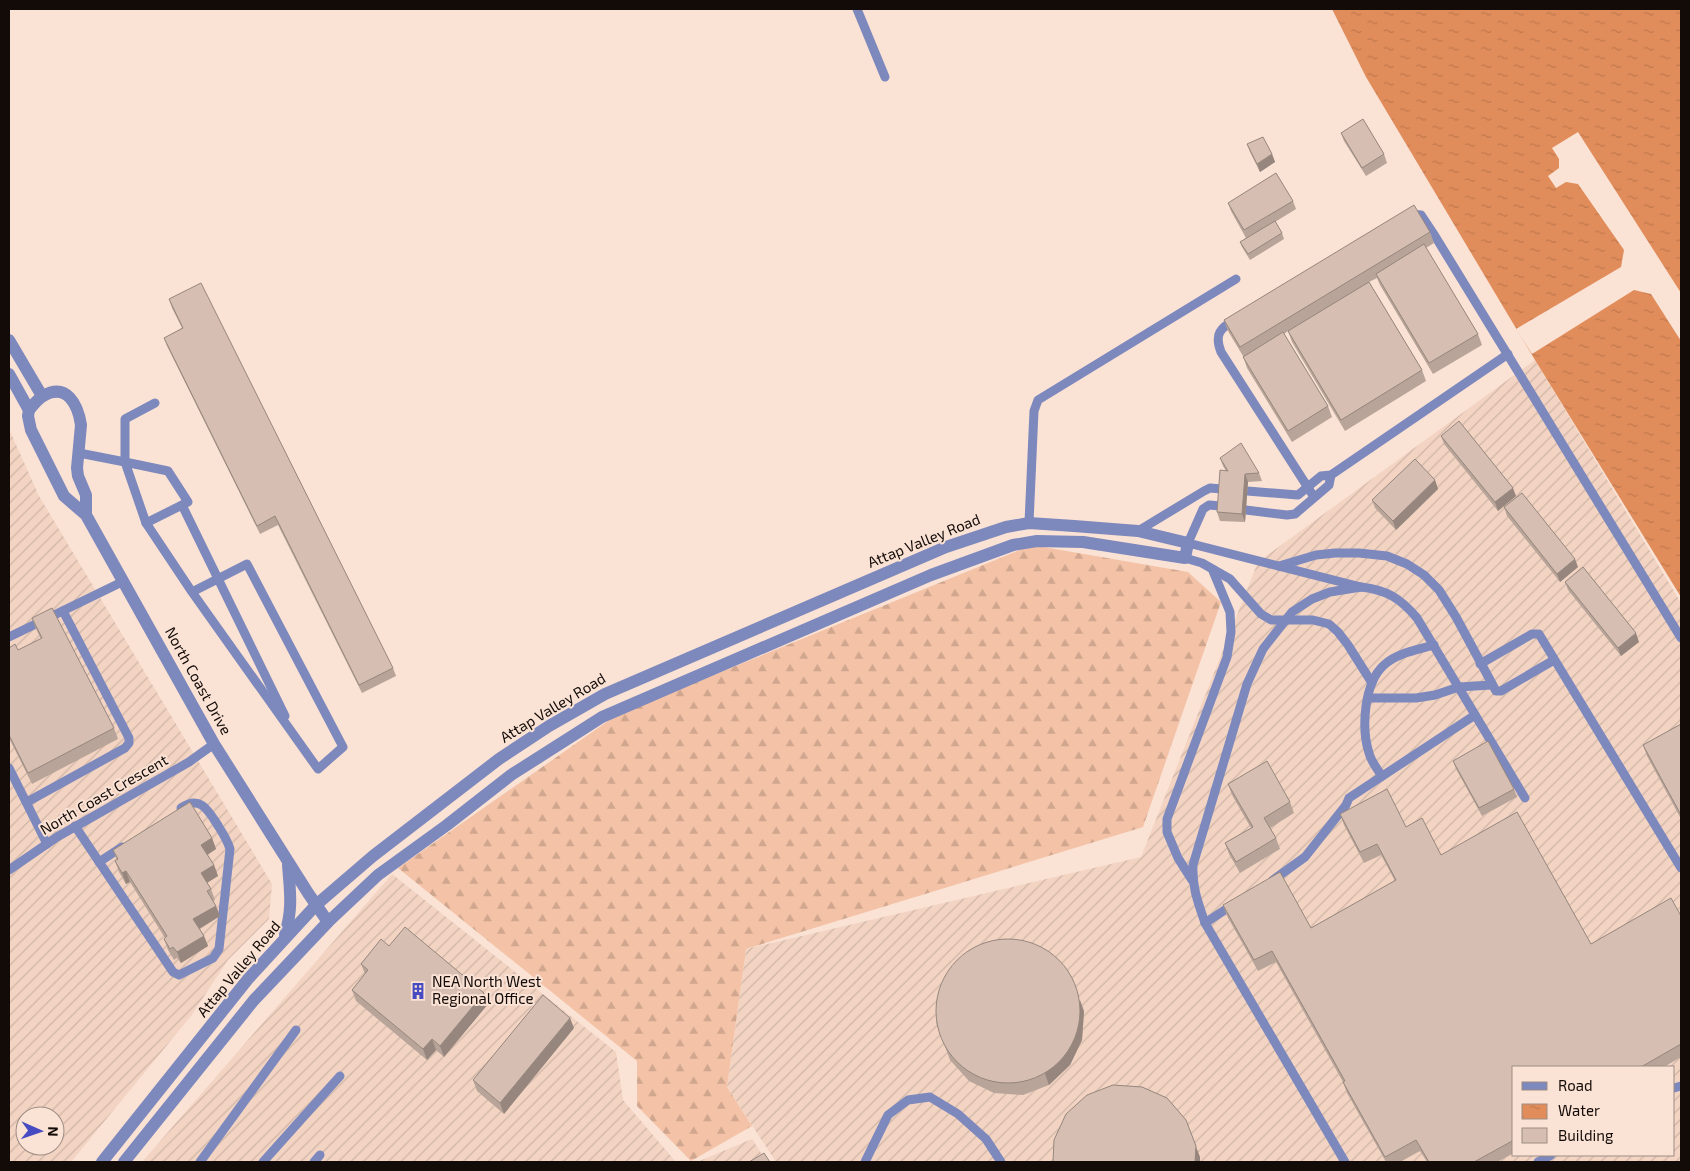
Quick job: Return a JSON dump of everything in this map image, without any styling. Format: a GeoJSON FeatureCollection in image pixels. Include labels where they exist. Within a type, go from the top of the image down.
{"type":"FeatureCollection","features":[{"type":"Feature","properties":{"kind":"street"},"geometry":{"type":"LineString","coordinates":[[9,340],[42,396],[29,410]]}},
{"type":"Feature","properties":{"kind":"street","name":"North Coast Drive"},"geometry":{"type":"LineString","coordinates":[[9,374],[29,410],[28,416],[31,430],[64,496],[86,515],[214,744],[328,922]]}},
{"type":"Feature","properties":{"kind":"street","name":"North Coast Drive"},"geometry":{"type":"LineString","coordinates":[[42,396],[53,392],[66,394],[72,399],[80,419],[78,476],[86,495],[86,515]]}},
{"type":"Feature","properties":{"kind":"street","name":"Attap Valley Road"},"geometry":{"type":"LineString","coordinates":[[102,1162],[248,979],[316,905],[367,861],[499,759],[549,726],[605,694],[946,547],[1006,527],[1029,523],[1138,531],[1188,543]]}},
{"type":"Feature","properties":{"kind":"street","name":"Attap Valley Road"},"geometry":{"type":"LineString","coordinates":[[124,1162],[254,1000],[328,922],[378,875],[511,776],[602,717],[931,575],[1013,545],[1037,541],[1083,542],[1185,558]]}},
{"type":"Feature","properties":{"kind":"street"},"geometry":{"type":"LineString","coordinates":[[1185,558],[1188,543]]}},
{"type":"Feature","properties":{"kind":"street"},"geometry":{"type":"LineString","coordinates":[[499,759],[511,776]]}},
{"type":"Feature","properties":{"kind":"street","name":"North Coast Drive"},"geometry":{"type":"LineString","coordinates":[[283,939],[290,918],[287,860]]}},
{"type":"Feature","properties":{"kind":"lane"},"geometry":{"type":"LineString","coordinates":[[857,9],[885,77]]}},
{"type":"Feature","properties":{"kind":"lane"},"geometry":{"type":"LineString","coordinates":[[1401,219],[1414,213],[1421,214],[1681,638]]}},
{"type":"Feature","properties":{"kind":"lane"},"geometry":{"type":"LineString","coordinates":[[1029,523],[1034,411],[1038,400],[1236,279]]}},
{"type":"Feature","properties":{"kind":"lane"},"geometry":{"type":"LineString","coordinates":[[1245,313],[1221,329],[1218,335],[1218,345],[1314,497]]}},
{"type":"Feature","properties":{"kind":"lane"},"geometry":{"type":"LineString","coordinates":[[1247,492],[1298,495],[1321,476],[1331,474],[1508,354]]}},
{"type":"Feature","properties":{"kind":"lane"},"geometry":{"type":"LineString","coordinates":[[155,403],[125,419],[126,462],[146,523],[192,592],[318,769],[343,747],[247,564],[192,592]]}},
{"type":"Feature","properties":{"kind":"lane"},"geometry":{"type":"LineString","coordinates":[[79,453],[168,472],[188,502],[146,523]]}},
{"type":"Feature","properties":{"kind":"lane"},"geometry":{"type":"LineString","coordinates":[[1246,510],[1295,514],[1329,485],[1331,474]]}},
{"type":"Feature","properties":{"kind":"lane"},"geometry":{"type":"LineString","coordinates":[[1138,531],[1204,491],[1210,488],[1222,489]]}},
{"type":"Feature","properties":{"kind":"lane"},"geometry":{"type":"LineString","coordinates":[[182,505],[296,738]]}},
{"type":"Feature","properties":{"kind":"lane"},"geometry":{"type":"LineString","coordinates":[[1221,506],[1209,505],[1203,509],[1188,543],[1374,589],[1388,593],[1404,603],[1417,618],[1434,645],[1525,798]]}},
{"type":"Feature","properties":{"kind":"lane"},"geometry":{"type":"LineString","coordinates":[[1279,566],[1334,553],[1387,556],[1407,564],[1439,590],[1456,617],[1496,691],[1501,691],[1554,660]]}},
{"type":"Feature","properties":{"kind":"lane"},"geometry":{"type":"LineString","coordinates":[[1185,558],[1202,563],[1230,579],[1261,614],[1270,620],[1313,620],[1329,624],[1348,645],[1372,683]]}},
{"type":"Feature","properties":{"kind":"lane"},"geometry":{"type":"LineString","coordinates":[[1192,880],[1178,858],[1167,832],[1168,820],[1227,657],[1231,632],[1230,612],[1213,570]]}},
{"type":"Feature","properties":{"kind":"lane"},"geometry":{"type":"LineString","coordinates":[[9,637],[124,581]]}},
{"type":"Feature","properties":{"kind":"lane"},"geometry":{"type":"LineString","coordinates":[[1345,1162],[1205,923],[1192,880],[1193,865],[1247,684],[1263,649],[1292,612],[1330,592],[1361,587]]}},
{"type":"Feature","properties":{"kind":"lane"},"geometry":{"type":"LineString","coordinates":[[27,802],[125,748],[129,743],[63,611]]}},
{"type":"Feature","properties":{"kind":"lane"},"geometry":{"type":"LineString","coordinates":[[1480,664],[1536,633],[1539,634],[1681,868]]}},
{"type":"Feature","properties":{"kind":"lane"},"geometry":{"type":"LineString","coordinates":[[1382,776],[1369,754],[1365,738],[1366,706],[1372,683],[1384,665],[1403,654],[1434,645]]}},
{"type":"Feature","properties":{"kind":"lane"},"geometry":{"type":"LineString","coordinates":[[1368,698],[1416,698],[1435,695],[1459,687],[1491,684]]}},
{"type":"Feature","properties":{"kind":"lane"},"geometry":{"type":"LineString","coordinates":[[1261,887],[1305,857],[1346,805],[1349,798],[1476,715]]}},
{"type":"Feature","properties":{"kind":"lane","name":"North Coast Crescent"},"geometry":{"type":"LineString","coordinates":[[9,870],[75,826],[189,762],[214,744]]}},
{"type":"Feature","properties":{"kind":"lane"},"geometry":{"type":"LineString","coordinates":[[9,768],[47,844]]}},
{"type":"Feature","properties":{"kind":"lane"},"geometry":{"type":"LineString","coordinates":[[75,826],[173,972],[179,975],[212,958],[219,949],[230,849],[207,808],[201,804],[192,803],[185,805],[170,815]]}},
{"type":"Feature","properties":{"kind":"lane"},"geometry":{"type":"LineString","coordinates":[[99,862],[130,841]]}},
{"type":"Feature","properties":{"kind":"lane"},"geometry":{"type":"LineString","coordinates":[[367,861],[378,875]]}},
{"type":"Feature","properties":{"kind":"lane"},"geometry":{"type":"LineString","coordinates":[[1205,923],[1245,898]]}},
{"type":"Feature","properties":{"kind":"lane"},"geometry":{"type":"LineString","coordinates":[[200,1162],[296,1030]]}},
{"type":"Feature","properties":{"kind":"lane"},"geometry":{"type":"LineString","coordinates":[[263,1162],[340,1076]]}},
{"type":"Feature","properties":{"kind":"lane"},"geometry":{"type":"LineString","coordinates":[[865,1162],[888,1115],[908,1100],[930,1097],[958,1114],[986,1139],[1001,1162]]}},
{"type":"Feature","properties":{"kind":"lane"},"geometry":{"type":"LineString","coordinates":[[1538,1162],[1549,1156]]}},
{"type":"Feature","properties":{"kind":"shaded area"},"geometry":{"type":"Polygon","coordinates":[[[1535,360],[1681,603],[1681,1162],[776,1162],[727,1087],[746,949],[1141,857],[1258,562],[1535,360]]]}},
{"type":"Feature","properties":{"kind":"shaded area"},"geometry":{"type":"Polygon","coordinates":[[[9,429],[39,496],[272,884],[269,919],[228,960],[191,1016],[71,1162],[9,1162],[9,429]]]}},
{"type":"Feature","properties":{"kind":"shaded area"},"geometry":{"type":"Polygon","coordinates":[[[392,874],[616,1052],[623,1100],[676,1162],[142,1162],[392,874]]]}},
{"type":"Feature","properties":{"kind":"shaded area"},"geometry":{"type":"Polygon","coordinates":[[[752,1139],[767,1162],[697,1162],[752,1139]]]}},
{"type":"Feature","properties":{"kind":"green space"},"geometry":{"type":"Polygon","coordinates":[[[1032,545],[1188,572],[1221,602],[1143,827],[746,949],[727,1087],[752,1126],[691,1161],[637,1106],[637,1061],[398,868],[618,714],[1032,545]]]}},
{"type":"Feature","properties":{"kind":"water"},"geometry":{"type":"Polygon","coordinates":[[[1332,9],[1681,9],[1681,597],[1535,360],[1366,77],[1332,9]]]}},
{"type":"Feature","properties":{"kind":"pier"},"geometry":{"type":"Polygon","coordinates":[[[1578,132],[1681,293],[1681,341],[1651,294],[1634,290],[1532,354],[1516,329],[1621,267],[1624,250],[1578,184],[1566,182],[1556,188],[1548,176],[1559,168],[1559,159],[1552,148],[1578,132]]]}},
{"type":"Feature","properties":{"kind":"building"},"geometry":{"type":"Polygon","coordinates":[[[1363,119],[1384,154],[1362,168],[1341,133],[1363,119]]]}},
{"type":"Feature","properties":{"kind":"building"},"geometry":{"type":"Polygon","coordinates":[[[1263,137],[1272,154],[1257,164],[1247,144],[1263,137]]]}},
{"type":"Feature","properties":{"kind":"building"},"geometry":{"type":"Polygon","coordinates":[[[1276,173],[1293,201],[1244,230],[1228,203],[1276,173]]]}},
{"type":"Feature","properties":{"kind":"building"},"geometry":{"type":"Polygon","coordinates":[[[1414,205],[1430,232],[1240,347],[1224,320],[1414,205]]]}},
{"type":"Feature","properties":{"kind":"building"},"geometry":{"type":"Polygon","coordinates":[[[1275,221],[1282,233],[1248,254],[1240,242],[1275,221]]]}},
{"type":"Feature","properties":{"kind":"building"},"geometry":{"type":"Polygon","coordinates":[[[1424,244],[1478,334],[1429,363],[1376,274],[1424,244]]]}},
{"type":"Feature","properties":{"kind":"building"},"geometry":{"type":"Polygon","coordinates":[[[1369,282],[1422,370],[1341,420],[1288,331],[1369,282]]]}},
{"type":"Feature","properties":{"kind":"building"},"geometry":{"type":"Polygon","coordinates":[[[201,283],[393,668],[359,685],[275,516],[257,526],[164,338],[183,328],[169,299],[201,283]]]}},
{"type":"Feature","properties":{"kind":"building"},"geometry":{"type":"Polygon","coordinates":[[[1283,332],[1328,406],[1288,431],[1243,357],[1283,332]]]}},
{"type":"Feature","properties":{"kind":"building"},"geometry":{"type":"Polygon","coordinates":[[[1459,421],[1513,488],[1495,502],[1441,436],[1459,421]]]}},
{"type":"Feature","properties":{"kind":"building"},"geometry":{"type":"Polygon","coordinates":[[[1241,443],[1259,473],[1245,474],[1242,514],[1217,512],[1220,470],[1228,471],[1220,458],[1241,443]]]}},
{"type":"Feature","properties":{"kind":"building"},"geometry":{"type":"Polygon","coordinates":[[[1415,459],[1435,480],[1393,521],[1372,500],[1415,459]]]}},
{"type":"Feature","properties":{"kind":"building"},"geometry":{"type":"Polygon","coordinates":[[[1522,493],[1575,559],[1557,574],[1504,507],[1522,493]]]}},
{"type":"Feature","properties":{"kind":"building"},"geometry":{"type":"Polygon","coordinates":[[[1583,567],[1636,633],[1618,648],[1565,582],[1583,567]]]}},
{"type":"Feature","properties":{"kind":"building"},"geometry":{"type":"Polygon","coordinates":[[[52,608],[114,728],[28,773],[9,735],[9,648],[15,644],[18,650],[42,638],[32,618],[52,608]]]}},
{"type":"Feature","properties":{"kind":"building"},"geometry":{"type":"Polygon","coordinates":[[[1681,724],[1681,815],[1643,745],[1681,724]]]}},
{"type":"Feature","properties":{"kind":"building"},"geometry":{"type":"Polygon","coordinates":[[[1488,741],[1514,789],[1479,808],[1453,761],[1488,741]]]}},
{"type":"Feature","properties":{"kind":"building"},"geometry":{"type":"Polygon","coordinates":[[[1267,761],[1290,802],[1264,818],[1276,838],[1236,862],[1225,843],[1253,827],[1228,784],[1267,761]]]}},
{"type":"Feature","properties":{"kind":"building"},"geometry":{"type":"Polygon","coordinates":[[[1387,789],[1406,827],[1422,818],[1441,855],[1517,812],[1591,944],[1671,898],[1681,916],[1681,1044],[1643,1066],[1512,1066],[1512,1141],[1474,1162],[1429,1162],[1416,1140],[1385,1157],[1272,951],[1254,960],[1223,905],[1280,872],[1311,928],[1396,880],[1377,844],[1360,852],[1340,814],[1387,789]]]}},
{"type":"Feature","properties":{"kind":"building"},"geometry":{"type":"Polygon","coordinates":[[[190,802],[212,838],[201,845],[214,865],[201,873],[211,889],[207,891],[216,906],[193,919],[204,936],[177,952],[173,947],[170,949],[164,939],[167,936],[126,871],[122,873],[115,861],[118,859],[113,850],[190,802]]]}},
{"type":"Feature","properties":{"kind":"building","name":"NEA North West Regional Office"},"geometry":{"type":"Polygon","coordinates":[[[405,927],[484,993],[440,1046],[432,1039],[423,1049],[352,990],[368,970],[361,964],[381,939],[389,946],[405,927]]]}},
{"type":"Feature","properties":{"kind":"building"},"geometry":{"type":"Polygon","coordinates":[[[1008,939],[1036,944],[1059,960],[1075,983],[1080,1011],[1075,1039],[1059,1062],[1036,1078],[1008,1083],[980,1078],[957,1062],[941,1039],[936,1011],[941,983],[957,960],[980,944],[1008,939]]]}},
{"type":"Feature","properties":{"kind":"building"},"geometry":{"type":"Polygon","coordinates":[[[543,995],[570,1018],[500,1103],[473,1080],[543,995]]]}},
{"type":"Feature","properties":{"kind":"building"},"geometry":{"type":"Polygon","coordinates":[[[1113,1085],[1142,1087],[1167,1098],[1186,1120],[1196,1146],[1195,1162],[1053,1162],[1054,1140],[1066,1114],[1087,1095],[1113,1085]]]}},
{"type":"Feature","properties":{"kind":"building"},"geometry":{"type":"Polygon","coordinates":[[[764,1153],[770,1162],[749,1162],[764,1153]]]}},
{"type":"Feature","properties":{"kind":"place","name":"NEA North West Regional Office"},"geometry":{"type":"Point","coordinates":[418,991]}}]}
